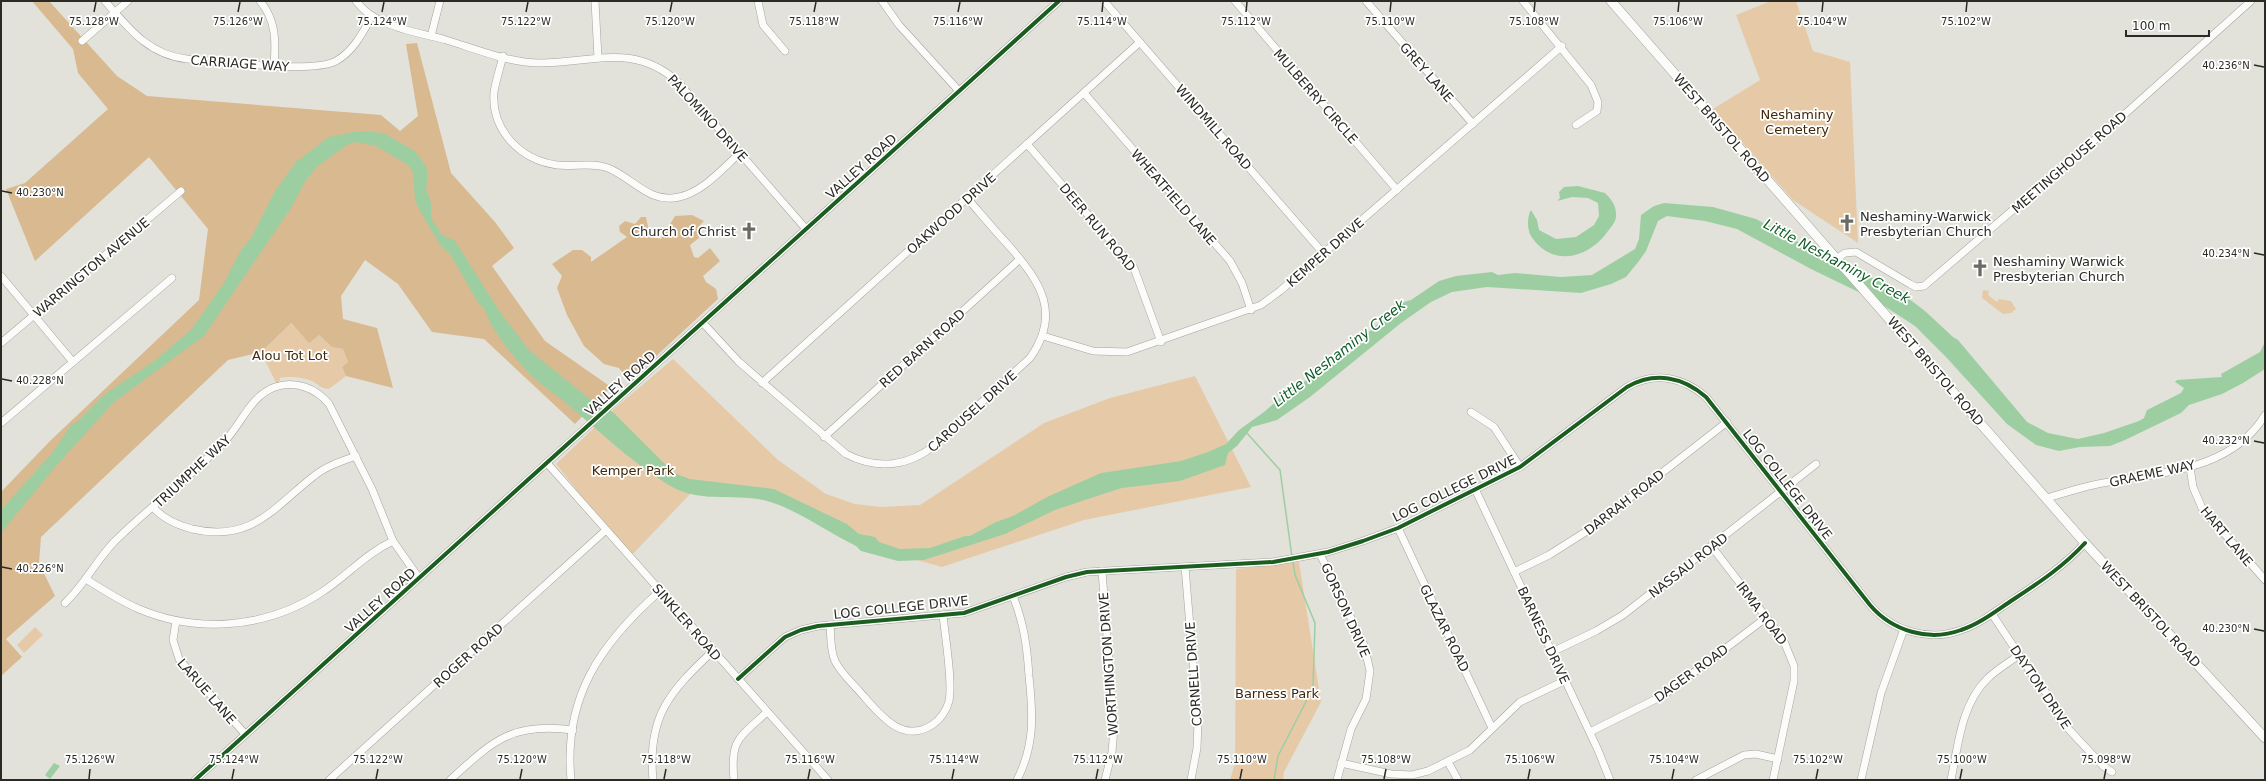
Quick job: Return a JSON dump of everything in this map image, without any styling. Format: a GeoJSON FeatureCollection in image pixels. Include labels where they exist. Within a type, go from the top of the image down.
{"type":"FeatureCollection","features":[{"type":"Feature","properties":{"kind":"main road","name":"WEST BRISTOL ROAD"},"geometry":{"type":"LineString","coordinates":[[1611,1],[2085,543],[2265,738]]}},
{"type":"Feature","properties":{"kind":"street","name":"CARRIAGE WAY"},"geometry":{"type":"LineString","coordinates":[[106,1],[145,44],[165,54],[187,59],[274,65],[316,67],[337,61],[353,46],[372,16]]}},
{"type":"Feature","properties":{"kind":"street"},"geometry":{"type":"LineString","coordinates":[[82,41],[128,1]]}},
{"type":"Feature","properties":{"kind":"street"},"geometry":{"type":"LineString","coordinates":[[260,1],[269,15],[273,28],[274,65]]}},
{"type":"Feature","properties":{"kind":"street","name":"PALOMINO DRIVE"},"geometry":{"type":"LineString","coordinates":[[356,1],[372,16],[392,26],[503,56],[540,63],[617,56],[637,59],[654,65],[669,74],[806,229]]}},
{"type":"Feature","properties":{"kind":"street"},"geometry":{"type":"LineString","coordinates":[[431,36],[440,1]]}},
{"type":"Feature","properties":{"kind":"street"},"geometry":{"type":"LineString","coordinates":[[594,1],[598,58]]}},
{"type":"Feature","properties":{"kind":"street"},"geometry":{"type":"LineString","coordinates":[[758,1],[763,25],[771,37],[786,51]]}},
{"type":"Feature","properties":{"kind":"street"},"geometry":{"type":"LineString","coordinates":[[882,1],[900,25],[959,91]]}},
{"type":"Feature","properties":{"kind":"street","name":"WINDMILL ROAD"},"geometry":{"type":"LineString","coordinates":[[1104,1],[1323,253]]}},
{"type":"Feature","properties":{"kind":"street","name":"MULBERRY CIRCLE"},"geometry":{"type":"LineString","coordinates":[[1236,1],[1397,190]]}},
{"type":"Feature","properties":{"kind":"street","name":"GREY LANE"},"geometry":{"type":"LineString","coordinates":[[1366,1],[1473,124]]}},
{"type":"Feature","properties":{"kind":"street"},"geometry":{"type":"LineString","coordinates":[[1523,1],[1562,46],[1587,78],[1598,102],[1594,114],[1576,125]]}},
{"type":"Feature","properties":{"kind":"street","name":"MEETINGHOUSE ROAD"},"geometry":{"type":"LineString","coordinates":[[1836,259],[1845,253],[1856,252],[1916,287],[1924,286],[2120,118],[2251,1]]}},
{"type":"Feature","properties":{"kind":"street","name":"VALLEY ROAD"},"geometry":{"type":"LineString","coordinates":[[195,780],[1056,2]]}},
{"type":"Feature","properties":{"kind":"street","name":"OAKWOOD DRIVE"},"geometry":{"type":"LineString","coordinates":[[762,384],[1140,42]]}},
{"type":"Feature","properties":{"kind":"street","name":"KEMPER DRIVE"},"geometry":{"type":"LineString","coordinates":[[1042,336],[1082,349],[1104,353],[1134,351],[1251,310],[1271,298],[1562,46]]}},
{"type":"Feature","properties":{"kind":"street"},"geometry":{"type":"LineString","coordinates":[[503,56],[494,93],[497,117],[503,132],[514,145],[538,161],[559,165],[587,164],[602,166],[617,173],[649,194],[672,198],[686,195],[699,189],[740,153]]}},
{"type":"Feature","properties":{"kind":"street","name":"WHEATFIELD LANE"},"geometry":{"type":"LineString","coordinates":[[1084,93],[1230,262],[1242,283],[1251,310]]}},
{"type":"Feature","properties":{"kind":"street","name":"DEER RUN ROAD"},"geometry":{"type":"LineString","coordinates":[[1027,144],[1134,268],[1161,342]]}},
{"type":"Feature","properties":{"kind":"street","name":"WARRINGTON AVENUE"},"geometry":{"type":"LineString","coordinates":[[1,343],[181,191]]}},
{"type":"Feature","properties":{"kind":"street","name":"CAROUSEL DRIVE"},"geometry":{"type":"LineString","coordinates":[[703,322],[735,358],[762,384],[846,454],[864,462],[892,464],[915,458],[936,444],[1017,372],[1030,358],[1042,336],[1046,319],[1042,292],[1033,274],[967,198]]}},
{"type":"Feature","properties":{"kind":"street","name":"RED BARN ROAD"},"geometry":{"type":"LineString","coordinates":[[824,437],[1020,259]]}},
{"type":"Feature","properties":{"kind":"street"},"geometry":{"type":"LineString","coordinates":[[1,276],[73,362]]}},
{"type":"Feature","properties":{"kind":"street"},"geometry":{"type":"LineString","coordinates":[[1,423],[172,278]]}},
{"type":"Feature","properties":{"kind":"street","name":"LOG COLLEGE DRIVE"},"geometry":{"type":"LineString","coordinates":[[738,679],[785,637],[801,630],[830,625],[964,613],[1073,575],[1102,571],[1185,567],[1293,559],[1320,554],[1363,541],[1398,528],[1476,491],[1520,467],[1627,387],[1646,379],[1665,377],[1692,386],[1706,397],[1874,610],[1891,623],[1904,629],[1927,634],[1952,633],[1971,626],[1992,614],[2058,569],[2085,543]]}},
{"type":"Feature","properties":{"kind":"street","name":"TRIUMPHE WAY"},"geometry":{"type":"LineString","coordinates":[[65,604],[86,579],[108,548],[222,444],[257,398],[269,390],[282,386],[296,385],[308,388],[325,399],[332,408],[372,489],[393,540],[419,578]]}},
{"type":"Feature","properties":{"kind":"street"},"geometry":{"type":"LineString","coordinates":[[1471,412],[1494,427],[1520,467]]}},
{"type":"Feature","properties":{"kind":"street","name":"GRAEME WAY"},"geometry":{"type":"LineString","coordinates":[[2047,498],[2101,483],[2152,476],[2190,467],[2224,454],[2240,445],[2257,428],[2265,415]]}},
{"type":"Feature","properties":{"kind":"street","name":"DARRAH ROAD"},"geometry":{"type":"LineString","coordinates":[[1514,572],[1549,555],[1590,529],[1727,422]]}},
{"type":"Feature","properties":{"kind":"street"},"geometry":{"type":"LineString","coordinates":[[153,507],[164,518],[190,528],[212,532],[237,528],[269,515],[319,472],[356,456]]}},
{"type":"Feature","properties":{"kind":"street","name":"SINKLER ROAD"},"geometry":{"type":"LineString","coordinates":[[547,463],[828,780]]}},
{"type":"Feature","properties":{"kind":"street","name":"NASSAU ROAD"},"geometry":{"type":"LineString","coordinates":[[1552,652],[1596,631],[1623,615],[1712,547],[1816,464]]}},
{"type":"Feature","properties":{"kind":"street","name":"HART LANE"},"geometry":{"type":"LineString","coordinates":[[2190,467],[2193,487],[2202,508],[2265,580]]}},
{"type":"Feature","properties":{"kind":"street","name":"BARNESS DRIVE"},"geometry":{"type":"LineString","coordinates":[[1476,491],[1566,680],[1610,780]]}},
{"type":"Feature","properties":{"kind":"street","name":"GLAZAR ROAD"},"geometry":{"type":"LineString","coordinates":[[1398,528],[1492,728]]}},
{"type":"Feature","properties":{"kind":"street","name":"ROGER ROAD"},"geometry":{"type":"LineString","coordinates":[[329,780],[606,530]]}},
{"type":"Feature","properties":{"kind":"street"},"geometry":{"type":"LineString","coordinates":[[86,579],[134,607],[176,621],[202,624],[227,624],[258,620],[286,611],[322,592],[366,556],[393,540]]}},
{"type":"Feature","properties":{"kind":"street","name":"IRMA ROAD"},"geometry":{"type":"LineString","coordinates":[[1712,547],[1787,645],[1794,666],[1794,681],[1773,780]]}},
{"type":"Feature","properties":{"kind":"street","name":"GORSON DRIVE"},"geometry":{"type":"LineString","coordinates":[[1320,554],[1364,644],[1370,670],[1366,699],[1351,729],[1337,780]]}},
{"type":"Feature","properties":{"kind":"street","name":"CORNELL DRIVE"},"geometry":{"type":"LineString","coordinates":[[1185,567],[1198,722],[1197,748],[1191,780]]}},
{"type":"Feature","properties":{"kind":"street","name":"WORTHINGTON DRIVE"},"geometry":{"type":"LineString","coordinates":[[1102,571],[1114,728],[1112,752],[1105,780]]}},
{"type":"Feature","properties":{"kind":"street"},"geometry":{"type":"LineString","coordinates":[[571,780],[572,730],[585,684],[601,654],[625,623],[660,591]]}},
{"type":"Feature","properties":{"kind":"street"},"geometry":{"type":"LineString","coordinates":[[1013,596],[1025,629],[1033,716],[1028,754],[1017,780]]}},
{"type":"Feature","properties":{"kind":"street","name":"DAYTON DRIVE"},"geometry":{"type":"LineString","coordinates":[[1992,614],[2048,695],[2061,721],[2103,766],[2112,772]]}},
{"type":"Feature","properties":{"kind":"street"},"geometry":{"type":"LineString","coordinates":[[830,625],[832,651],[839,668],[886,721],[900,729],[913,731],[926,729],[934,724],[942,716],[949,701],[943,615]]}},
{"type":"Feature","properties":{"kind":"street","name":"DAGER ROAD"},"geometry":{"type":"LineString","coordinates":[[1590,732],[1664,696],[1766,617]]}},
{"type":"Feature","properties":{"kind":"street","name":"LARUE LANE"},"geometry":{"type":"LineString","coordinates":[[176,621],[173,640],[179,659],[246,734]]}},
{"type":"Feature","properties":{"kind":"street"},"geometry":{"type":"LineString","coordinates":[[1861,780],[1881,693],[1904,629]]}},
{"type":"Feature","properties":{"kind":"street"},"geometry":{"type":"LineString","coordinates":[[653,780],[652,747],[662,710],[678,685],[713,651]]}},
{"type":"Feature","properties":{"kind":"street"},"geometry":{"type":"LineString","coordinates":[[1952,780],[1962,728],[1970,703],[1986,680],[2019,655]]}},
{"type":"Feature","properties":{"kind":"street"},"geometry":{"type":"LineString","coordinates":[[1341,763],[1402,775],[1428,770],[1448,762],[1470,750],[1520,702],[1566,680]]}},
{"type":"Feature","properties":{"kind":"street"},"geometry":{"type":"LineString","coordinates":[[734,780],[732,759],[735,746],[740,736],[767,712]]}},
{"type":"Feature","properties":{"kind":"street"},"geometry":{"type":"LineString","coordinates":[[450,780],[483,750],[507,736],[535,728],[572,730]]}},
{"type":"Feature","properties":{"kind":"street"},"geometry":{"type":"LineString","coordinates":[[1696,780],[1744,755],[1756,754],[1778,759]]}},
{"type":"Feature","properties":{"kind":"street"},"geometry":{"type":"LineString","coordinates":[[1448,762],[1458,780]]}},
{"type":"Feature","properties":{"kind":"green space","name":"Neshaminy Cemetery"},"geometry":{"type":"Polygon","coordinates":[[[1771,1],[1796,1],[1813,51],[1850,62],[1858,243],[1793,200],[1713,109],[1760,80],[1736,15],[1771,1]]]}},
{"type":"Feature","properties":{"kind":"green space"},"geometry":{"type":"Polygon","coordinates":[[[1983,290],[1989,291],[1988,295],[1997,302],[1999,299],[2011,301],[2016,309],[2011,313],[2003,314],[1982,298],[1983,290]]]}},
{"type":"Feature","properties":{"kind":"green space","name":"Alou Tot Lot"},"geometry":{"type":"Polygon","coordinates":[[[290,323],[309,342],[319,335],[332,347],[343,349],[348,362],[342,367],[346,376],[329,389],[326,389],[312,381],[291,377],[280,378],[278,387],[261,352],[290,323]]]}},
{"type":"Feature","properties":{"kind":"green space","name":"Kemper Park"},"geometry":{"type":"Polygon","coordinates":[[[673,359],[778,460],[826,494],[855,504],[881,507],[920,505],[1044,423],[1110,398],[1195,376],[1251,487],[1084,520],[942,567],[870,547],[764,497],[693,491],[630,557],[556,464],[615,408],[673,359]]]}},
{"type":"Feature","properties":{"kind":"green space","name":"Barness Park"},"geometry":{"type":"Polygon","coordinates":[[[1299,562],[1321,702],[1284,772],[1283,780],[1230,780],[1235,763],[1236,569],[1299,562]]]}},
{"type":"Feature","properties":{"kind":"green space"},"geometry":{"type":"Polygon","coordinates":[[[35,627],[43,635],[24,653],[17,645],[35,627]]]}},
{"type":"Feature","properties":{"kind":"shaded area"},"geometry":{"type":"Polygon","coordinates":[[[32,1],[49,1],[117,76],[147,96],[381,115],[400,131],[418,116],[406,44],[417,43],[451,173],[495,222],[514,248],[492,266],[545,341],[611,387],[575,424],[484,339],[432,332],[398,284],[365,260],[341,296],[343,319],[377,328],[393,388],[346,376],[342,367],[348,362],[343,349],[332,347],[319,335],[309,343],[291,323],[261,352],[228,360],[41,537],[39,563],[55,596],[6,639],[22,657],[1,676],[1,492],[50,441],[199,300],[208,229],[149,157],[35,261],[6,189],[25,183],[108,109],[78,73],[73,49],[32,1]]]}},
{"type":"Feature","properties":{"kind":"shaded area"},"geometry":{"type":"Polygon","coordinates":[[[692,215],[704,221],[697,228],[699,238],[690,245],[694,257],[698,258],[710,248],[720,261],[703,276],[706,282],[716,289],[718,299],[641,370],[627,378],[619,368],[604,364],[584,346],[567,315],[557,288],[562,276],[552,264],[573,250],[582,250],[591,257],[591,262],[627,237],[620,232],[619,226],[625,221],[635,224],[641,217],[646,217],[650,236],[661,239],[675,216],[692,215]]]}},
{"type":"Feature","properties":{"kind":"water","name":"Little Neshaminy Creek"},"geometry":{"type":"Polygon","coordinates":[[[359,131],[383,133],[415,151],[426,166],[428,174],[426,189],[431,202],[431,218],[442,235],[455,241],[500,312],[529,350],[591,400],[601,403],[615,414],[674,473],[690,479],[774,489],[847,524],[859,534],[875,537],[879,542],[900,549],[930,548],[965,536],[970,536],[996,522],[1013,516],[1047,497],[1101,473],[1181,461],[1226,444],[1239,430],[1264,412],[1293,387],[1298,387],[1349,343],[1370,331],[1400,303],[1411,300],[1439,281],[1456,276],[1492,272],[1498,275],[1515,273],[1561,277],[1592,275],[1635,249],[1639,239],[1641,215],[1654,206],[1664,203],[1713,207],[1756,219],[1819,253],[1896,289],[1925,311],[1958,340],[2027,422],[2048,433],[2078,439],[2104,433],[2139,421],[2144,418],[2147,410],[2181,393],[2184,388],[2175,382],[2177,380],[2222,377],[2221,374],[2260,352],[2265,342],[2265,369],[2222,394],[2189,405],[2181,413],[2110,446],[2080,447],[2059,451],[2036,445],[2007,424],[1946,357],[1915,326],[1875,300],[1811,269],[1737,229],[1705,221],[1667,216],[1658,221],[1646,251],[1626,277],[1611,284],[1581,293],[1487,287],[1452,292],[1431,302],[1401,323],[1310,397],[1277,420],[1252,427],[1237,446],[1228,453],[1225,465],[1180,481],[1122,488],[1055,510],[1005,534],[924,560],[898,561],[861,551],[856,546],[801,515],[778,505],[767,501],[754,499],[692,494],[667,484],[640,466],[566,403],[530,375],[507,348],[491,324],[485,311],[479,304],[450,254],[441,246],[421,213],[415,200],[413,172],[408,165],[376,146],[355,142],[347,145],[318,166],[306,180],[291,208],[204,336],[114,402],[56,466],[1,533],[1,510],[53,452],[71,425],[77,422],[105,394],[153,362],[191,330],[224,283],[241,250],[251,238],[275,191],[296,162],[329,137],[359,131]]]}},
{"type":"Feature","properties":{"kind":"water"},"geometry":{"type":"Polygon","coordinates":[[[1578,186],[1605,193],[1611,200],[1616,211],[1614,222],[1605,235],[1588,250],[1568,256],[1548,252],[1539,246],[1531,236],[1528,223],[1531,210],[1537,220],[1539,230],[1556,239],[1576,237],[1594,225],[1599,216],[1598,203],[1588,198],[1572,197],[1557,201],[1560,198],[1559,192],[1564,187],[1578,186]]]}},
{"type":"Feature","properties":{"kind":"water"},"geometry":{"type":"Polygon","coordinates":[[[54,763],[60,766],[50,779],[45,775],[54,763]]]}},
{"type":"Feature","properties":{"kind":"waterway"},"geometry":{"type":"LineString","coordinates":[[1246,432],[1280,470],[1292,557]]}},
{"type":"Feature","properties":{"kind":"waterway"},"geometry":{"type":"LineString","coordinates":[[1274,780],[1278,756],[1313,688],[1315,623],[1295,575],[1293,561]]}},
{"type":"Feature","properties":{"kind":"cycle path"},"geometry":{"type":"LineString","coordinates":[[195,780],[1059,1]]}},
{"type":"Feature","properties":{"kind":"cycle path"},"geometry":{"type":"LineString","coordinates":[[738,679],[785,637],[801,630],[818,626],[964,613],[1066,577],[1087,572],[1273,562],[1328,552],[1363,541],[1398,528],[1520,467],[1627,387],[1648,379],[1668,378],[1678,381],[1697,390],[1706,397],[1870,605],[1889,622],[1900,628],[1912,632],[1936,635],[1961,630],[1975,624],[2042,580],[2069,559],[2085,543]]}},
{"type":"Feature","properties":{"kind":"place","name":"Neshaminy-Warwick Presbyterian Church"},"geometry":{"type":"Point","coordinates":[1847,223]}},
{"type":"Feature","properties":{"kind":"place","name":"Church of Christ"},"geometry":{"type":"Point","coordinates":[749,231]}},
{"type":"Feature","properties":{"kind":"place","name":"Neshaminy Warwick Presbyterian Church"},"geometry":{"type":"Point","coordinates":[1980,268]}}]}
